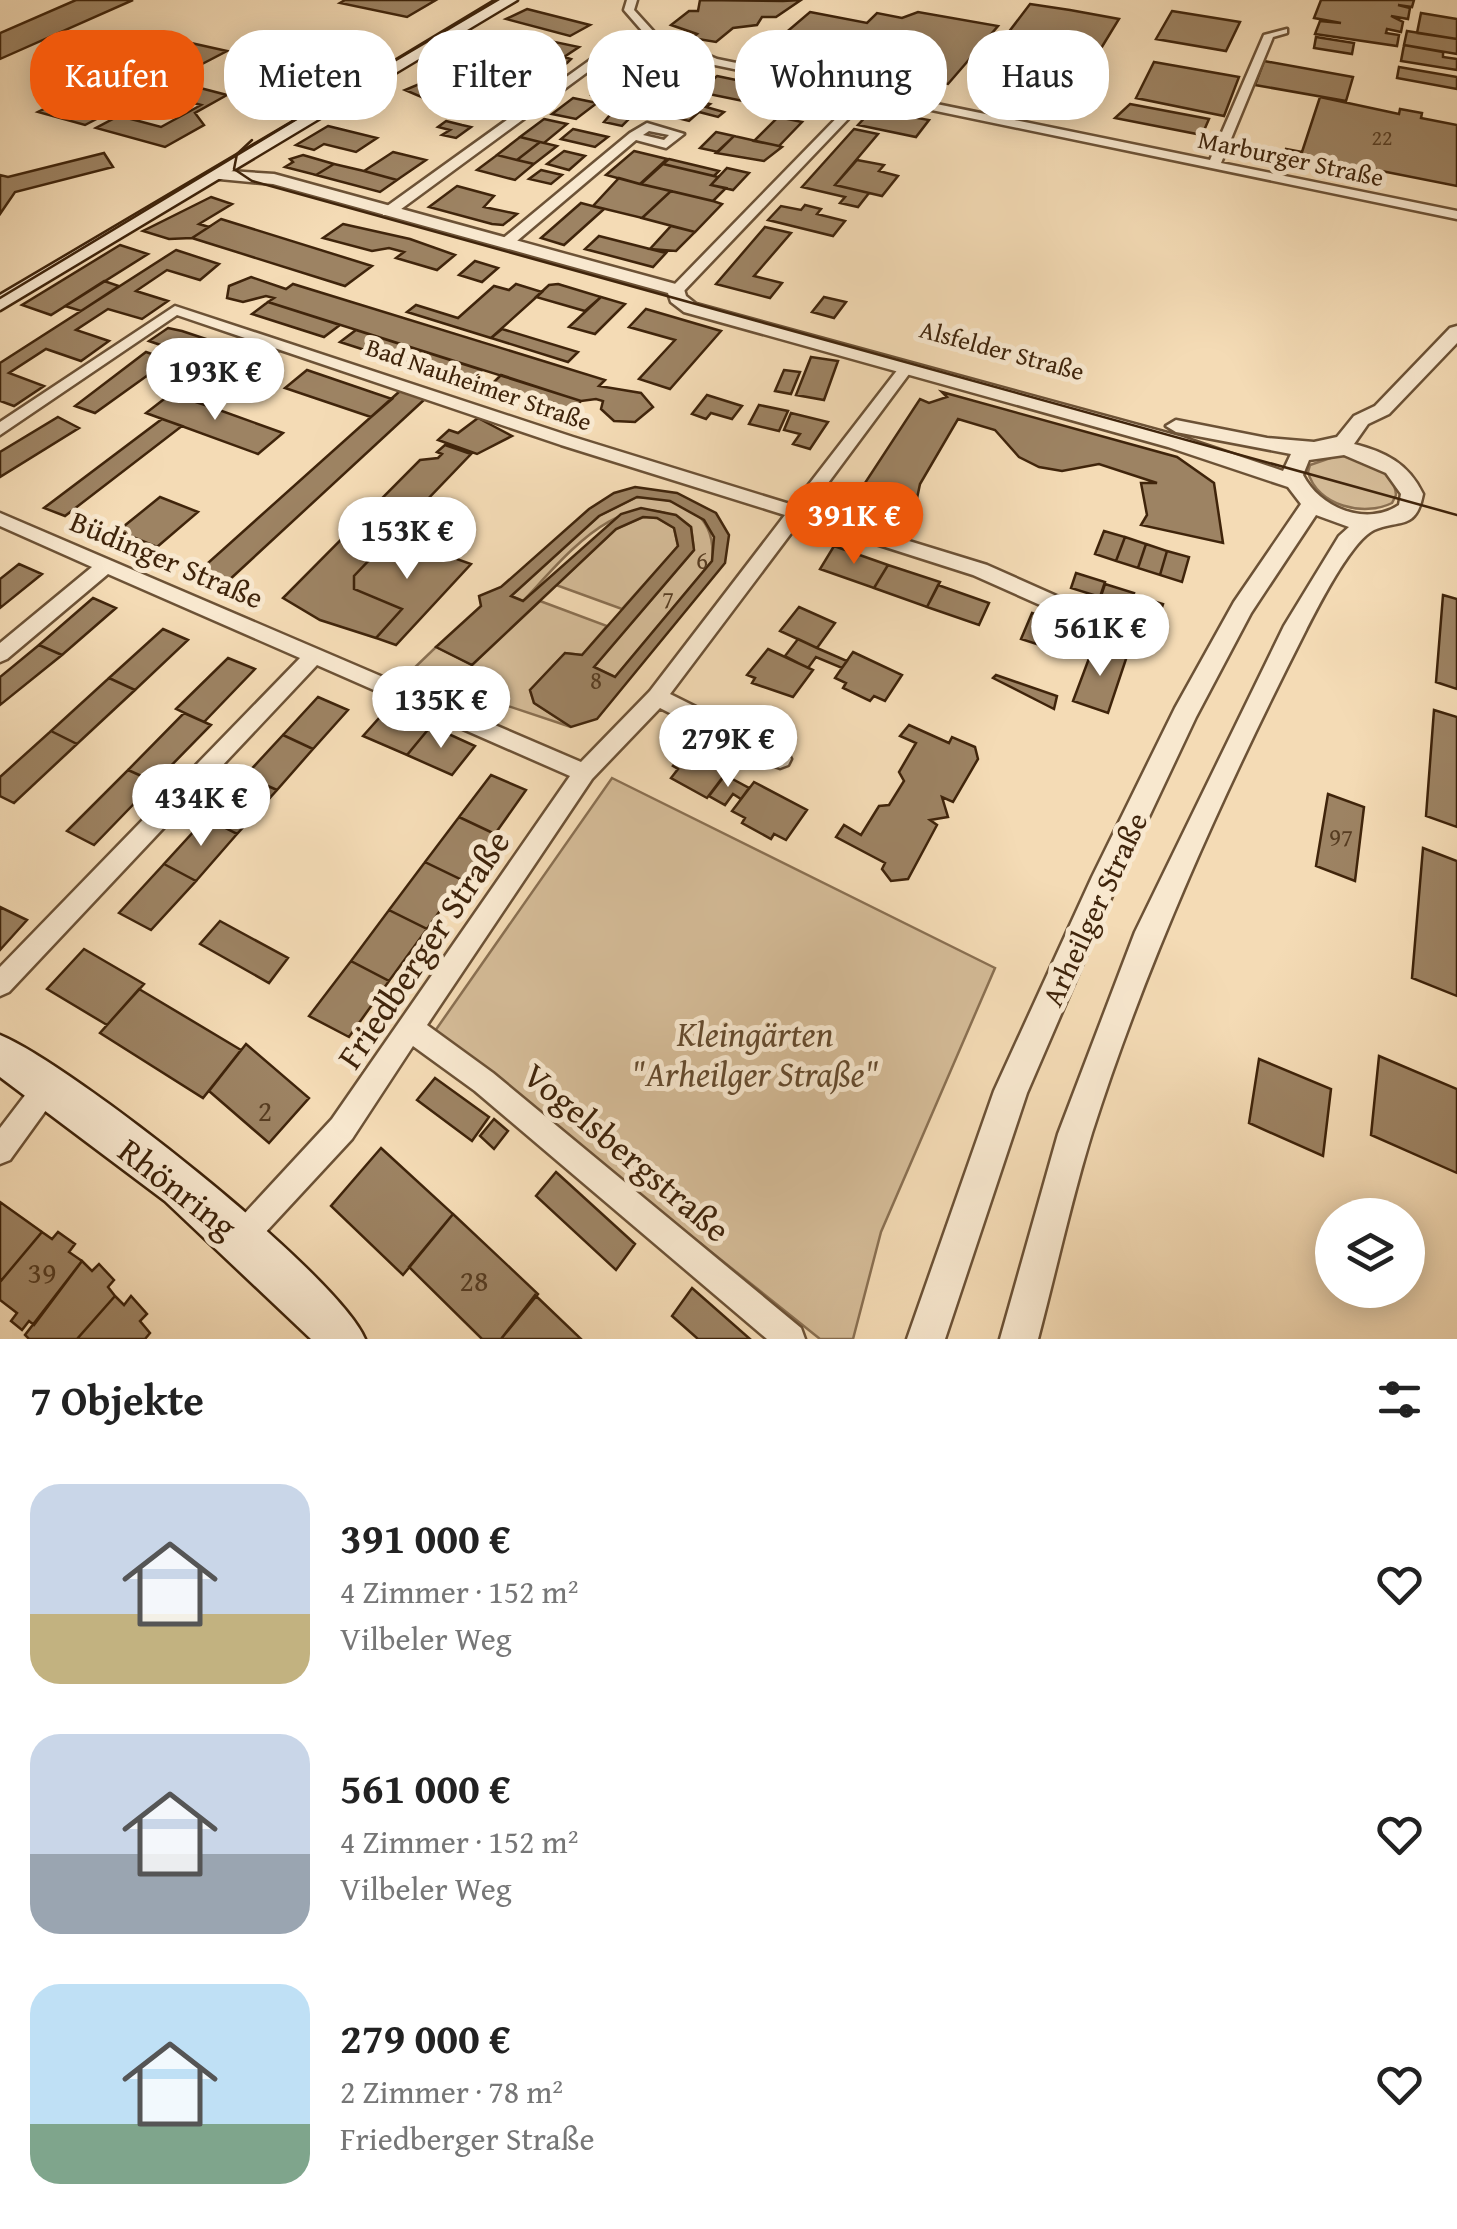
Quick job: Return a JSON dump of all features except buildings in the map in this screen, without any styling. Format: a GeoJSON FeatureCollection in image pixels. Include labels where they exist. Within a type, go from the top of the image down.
{"type":"FeatureCollection","features":[{"type":"Feature","properties":{"kind":"main road"},"geometry":{"type":"LineString","coordinates":[[0,284],[477,0]]}},
{"type":"Feature","properties":{"kind":"main road"},"geometry":{"type":"LineString","coordinates":[[0,304],[510,0]]}},
{"type":"Feature","properties":{"kind":"main road","name":"Rhönring"},"geometry":{"type":"LineString","coordinates":[[0,1054],[48,1086],[242,1238],[338,1337]]}},
{"type":"Feature","properties":{"kind":"street"},"geometry":{"type":"LineString","coordinates":[[632,0],[629,10],[646,30]]}},
{"type":"Feature","properties":{"kind":"street"},"geometry":{"type":"LineString","coordinates":[[1214,165],[1269,35],[1283,30]]}},
{"type":"Feature","properties":{"kind":"street"},"geometry":{"type":"LineString","coordinates":[[388,212],[587,67]]}},
{"type":"Feature","properties":{"kind":"street","name":"Marburger Straße"},"geometry":{"type":"LineString","coordinates":[[947,111],[1457,215]]}},
{"type":"Feature","properties":{"kind":"street"},"geometry":{"type":"LineString","coordinates":[[677,290],[841,120]]}},
{"type":"Feature","properties":{"kind":"street"},"geometry":{"type":"LineString","coordinates":[[506,243],[634,136]]}},
{"type":"Feature","properties":{"kind":"street","name":"Alsfelder Straße"},"geometry":{"type":"LineString","coordinates":[[214,175],[274,179],[1207,434],[1321,448]]}},
{"type":"Feature","properties":{"kind":"street","name":"Alsfelder Straße"},"geometry":{"type":"LineString","coordinates":[[677,290],[676,298],[690,308],[1176,442],[1304,492]]}},
{"type":"Feature","properties":{"kind":"street","name":"Bad Nauheimer Straße"},"geometry":{"type":"LineString","coordinates":[[0,430],[176,310],[567,441],[799,513]]}},
{"type":"Feature","properties":{"kind":"street","name":"Arheilger Straße"},"geometry":{"type":"LineString","coordinates":[[926,1339],[1011,1091],[1102,886],[1304,492],[1294,462],[1344,442],[1361,420],[1375,416],[1457,332]]}},
{"type":"Feature","properties":{"kind":"street","name":"Friedberger Straße"},"geometry":{"type":"LineString","coordinates":[[242,1238],[342,1129],[584,772],[658,697],[907,367]]}},
{"type":"Feature","properties":{"kind":"street"},"geometry":{"type":"LineString","coordinates":[[1375,416],[1370,443],[1376,458]]}},
{"type":"Feature","properties":{"kind":"street"},"geometry":{"type":"LineString","coordinates":[[1321,448],[1376,458]]}},
{"type":"Feature","properties":{"kind":"street","name":"Arheilger Straße"},"geometry":{"type":"LineString","coordinates":[[1018,1339],[1076,1134],[1150,932],[1296,626],[1348,542],[1369,522],[1393,520],[1412,502],[1402,476],[1376,458]]}},
{"type":"Feature","properties":{"kind":"street"},"geometry":{"type":"LineString","coordinates":[[1304,492],[1340,516],[1369,522]]}},
{"type":"Feature","properties":{"kind":"street"},"geometry":{"type":"LineString","coordinates":[[799,513],[980,570],[1118,631]]}},
{"type":"Feature","properties":{"kind":"street","name":"Büdinger Straße"},"geometry":{"type":"LineString","coordinates":[[0,519],[584,772]]}},
{"type":"Feature","properties":{"kind":"street"},"geometry":{"type":"LineString","coordinates":[[0,654],[106,566]]}},
{"type":"Feature","properties":{"kind":"street"},"geometry":{"type":"LineString","coordinates":[[0,984],[314,656]]}},
{"type":"Feature","properties":{"kind":"street"},"geometry":{"type":"LineString","coordinates":[[658,697],[780,759]]}},
{"type":"Feature","properties":{"kind":"street","name":"Vogelsbergstraße"},"geometry":{"type":"LineString","coordinates":[[412,1029],[484,1082],[790,1339]]}},
{"type":"Feature","properties":{"kind":"street"},"geometry":{"type":"LineString","coordinates":[[0,1150],[48,1086]]}},
{"type":"Feature","properties":{"kind":"green space"},"geometry":{"type":"Polygon","coordinates":[[[1339,455],[1383,471],[1394,486],[1396,495],[1392,503],[1355,508],[1343,506],[1321,493],[1308,472],[1310,465],[1339,455]]]}},
{"type":"Feature","properties":{"kind":"green space"},"geometry":{"type":"Polygon","coordinates":[[[637,497],[668,501],[693,511],[709,530],[712,561],[615,677],[594,667],[694,550],[691,527],[667,514],[644,511],[621,516],[578,544],[523,601],[511,596],[599,516],[637,497]]]}},
{"type":"Feature","properties":{"kind":"green space"},"geometry":{"type":"Polygon","coordinates":[[[643,517],[657,518],[674,528],[678,546],[622,609],[556,585],[616,529],[643,517]]]}},
{"type":"Feature","properties":{"kind":"green space"},"geometry":{"type":"Polygon","coordinates":[[[540,601],[607,626],[582,655],[565,653],[530,690],[534,703],[571,727],[409,673],[436,647],[472,665],[540,601]]]}},
{"type":"Feature","properties":{"kind":"green space","name":"Kleingärten \"Arheilger Straße\""},"geometry":{"type":"Polygon","coordinates":[[[612,778],[995,968],[881,1232],[853,1339],[820,1339],[435,1031],[612,778]]]}},
{"type":"Feature","properties":{"kind":"tram line"},"geometry":{"type":"LineString","coordinates":[[237,155],[494,0]]}},
{"type":"Feature","properties":{"kind":"tram line"},"geometry":{"type":"LineString","coordinates":[[237,155],[252,140]]}},
{"type":"Feature","properties":{"kind":"tram line"},"geometry":{"type":"LineString","coordinates":[[0,298],[237,155]]}},
{"type":"Feature","properties":{"kind":"tram line"},"geometry":{"type":"LineString","coordinates":[[237,155],[234,169],[252,181],[1457,515]]}}]}
